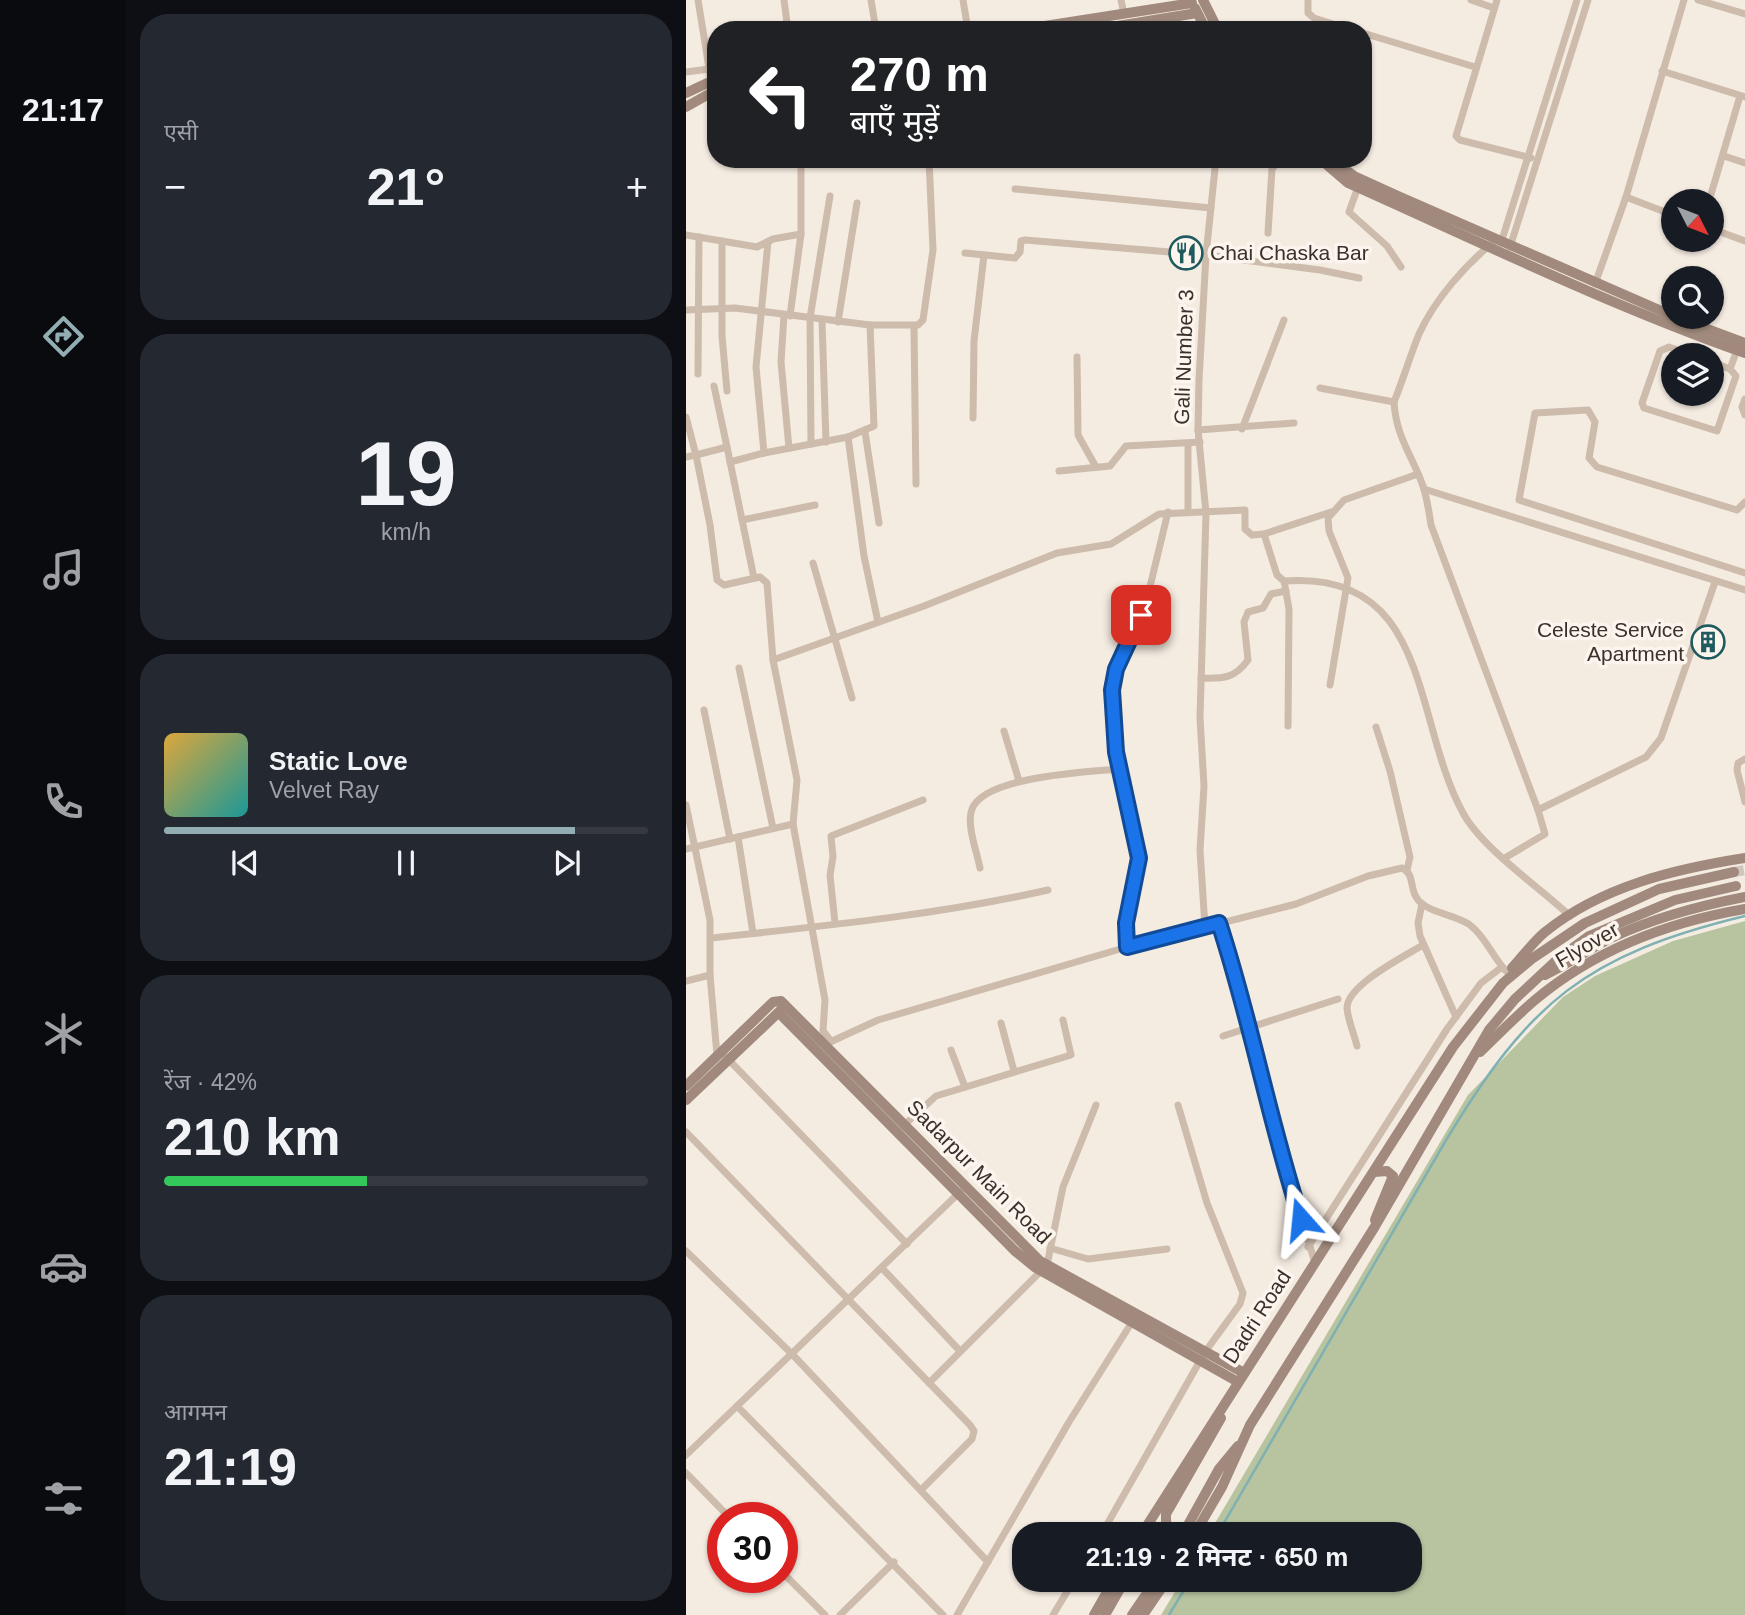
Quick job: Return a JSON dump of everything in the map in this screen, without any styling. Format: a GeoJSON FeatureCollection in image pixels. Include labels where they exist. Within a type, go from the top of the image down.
{"type":"FeatureCollection","features":[{"type":"Feature","properties":{"kind":"main road"},"geometry":{"type":"LineString","coordinates":[[1078,21],[1196,4]]}},
{"type":"Feature","properties":{"kind":"main road"},"geometry":{"type":"LineString","coordinates":[[1129,21],[1196,4]]}},
{"type":"Feature","properties":{"kind":"main road"},"geometry":{"type":"LineString","coordinates":[[1196,4],[1203,21]]}},
{"type":"Feature","properties":{"kind":"main road"},"geometry":{"type":"LineString","coordinates":[[1196,4],[1210,21]]}},
{"type":"Feature","properties":{"kind":"main road"},"geometry":{"type":"LineString","coordinates":[[686,93],[707,86]]}},
{"type":"Feature","properties":{"kind":"main road"},"geometry":{"type":"LineString","coordinates":[[686,107],[707,89]]}},
{"type":"Feature","properties":{"kind":"main road"},"geometry":{"type":"LineString","coordinates":[[1329,168],[1358,187],[1661,311]]}},
{"type":"Feature","properties":{"kind":"main road"},"geometry":{"type":"LineString","coordinates":[[1344,168],[1354,176],[1669,327],[1742,349]]}},
{"type":"Feature","properties":{"kind":"main road"},"geometry":{"type":"LineString","coordinates":[[1701,329],[1742,349]]}},
{"type":"Feature","properties":{"kind":"main road"},"geometry":{"type":"LineString","coordinates":[[1503,983],[1505,970],[1545,932],[1626,886],[1682,868],[1745,858]]}},
{"type":"Feature","properties":{"kind":"main road"},"geometry":{"type":"LineString","coordinates":[[1503,983],[1532,958],[1585,923],[1659,889],[1734,872]]}},
{"type":"Feature","properties":{"kind":"main road"},"geometry":{"type":"LineString","coordinates":[[1223,1408],[1220,1422],[1211,1440],[1166,1514],[1166,1523],[1171,1529],[1180,1531],[1188,1525],[1219,1469],[1243,1440],[1374,1228],[1489,1030],[1534,981],[1589,936],[1675,900],[1736,886]]}},
{"type":"Feature","properties":{"kind":"main road"},"geometry":{"type":"LineString","coordinates":[[1534,981],[1609,939],[1650,921],[1694,907],[1745,897]]}},
{"type":"Feature","properties":{"kind":"main road","name":"Flyover"},"geometry":{"type":"LineString","coordinates":[[1472,1060],[1535,1000],[1590,962],[1617,948],[1685,922],[1745,909]]}},
{"type":"Feature","properties":{"kind":"main road","name":"Dadri Road"},"geometry":{"type":"LineString","coordinates":[[1149,1522],[1453,1047],[1503,983]]}},
{"type":"Feature","properties":{"kind":"main road","name":"Sadarpur Main Road"},"geometry":{"type":"LineString","coordinates":[[686,1100],[722,1056],[773,1002],[778,1000],[782,1009],[825,1045],[962,1191],[1044,1268],[1132,1322],[1203,1356]]}},
{"type":"Feature","properties":{"kind":"main road","name":"Sadarpur Main Road"},"geometry":{"type":"LineString","coordinates":[[686,1086],[722,1056]]}},
{"type":"Feature","properties":{"kind":"main road"},"geometry":{"type":"LineString","coordinates":[[1374,1172],[1387,1171],[1393,1176],[1379,1205],[1374,1228]]}},
{"type":"Feature","properties":{"kind":"main road","name":"Sadarpur Main Road"},"geometry":{"type":"LineString","coordinates":[[1057,1276],[1241,1377]]}},
{"type":"Feature","properties":{"kind":"main road"},"geometry":{"type":"LineString","coordinates":[[1202,1522],[1222,1488],[1243,1440]]}},
{"type":"Feature","properties":{"kind":"main road"},"geometry":{"type":"LineString","coordinates":[[1094,1615],[1107,1592]]}},
{"type":"Feature","properties":{"kind":"main road"},"geometry":{"type":"LineString","coordinates":[[1105,1615],[1118,1592]]}},
{"type":"Feature","properties":{"kind":"main road"},"geometry":{"type":"LineString","coordinates":[[1132,1615],[1148,1592]]}},
{"type":"Feature","properties":{"kind":"main road"},"geometry":{"type":"LineString","coordinates":[[1143,1615],[1159,1592]]}},
{"type":"Feature","properties":{"kind":"street"},"geometry":{"type":"LineString","coordinates":[[698,0],[707,56]]}},
{"type":"Feature","properties":{"kind":"street"},"geometry":{"type":"LineString","coordinates":[[784,0],[787,21]]}},
{"type":"Feature","properties":{"kind":"street"},"geometry":{"type":"LineString","coordinates":[[871,0],[874,21]]}},
{"type":"Feature","properties":{"kind":"street"},"geometry":{"type":"LineString","coordinates":[[963,0],[966,21]]}},
{"type":"Feature","properties":{"kind":"street"},"geometry":{"type":"LineString","coordinates":[[1121,0],[1124,14]]}},
{"type":"Feature","properties":{"kind":"street"},"geometry":{"type":"LineString","coordinates":[[1308,0],[1308,13],[1324,21]]}},
{"type":"Feature","properties":{"kind":"street"},"geometry":{"type":"LineString","coordinates":[[1471,0],[1496,4],[1456,136],[1460,140],[1539,160]]}},
{"type":"Feature","properties":{"kind":"street"},"geometry":{"type":"LineString","coordinates":[[1499,244],[1577,0]]}},
{"type":"Feature","properties":{"kind":"street"},"geometry":{"type":"LineString","coordinates":[[1503,859],[1545,834],[1431,525],[1424,489],[1400,440],[1394,402],[1420,334],[1433,310],[1499,244],[1539,160],[1588,0]]}},
{"type":"Feature","properties":{"kind":"street"},"geometry":{"type":"LineString","coordinates":[[1595,284],[1626,197],[1684,0]]}},
{"type":"Feature","properties":{"kind":"street"},"geometry":{"type":"LineString","coordinates":[[1698,0],[1745,15]]}},
{"type":"Feature","properties":{"kind":"street"},"geometry":{"type":"LineString","coordinates":[[1372,36],[1475,67]]}},
{"type":"Feature","properties":{"kind":"street"},"geometry":{"type":"LineString","coordinates":[[686,72],[707,69]]}},
{"type":"Feature","properties":{"kind":"street"},"geometry":{"type":"LineString","coordinates":[[1662,71],[1742,96],[1713,189]]}},
{"type":"Feature","properties":{"kind":"street"},"geometry":{"type":"LineString","coordinates":[[1724,156],[1745,163]]}},
{"type":"Feature","properties":{"kind":"street"},"geometry":{"type":"LineString","coordinates":[[789,448],[781,380],[787,316],[801,234],[801,168]]}},
{"type":"Feature","properties":{"kind":"street"},"geometry":{"type":"LineString","coordinates":[[686,310],[721,308],[870,326],[914,326],[923,320],[931,274],[929,168]]}},
{"type":"Feature","properties":{"kind":"street","name":"Gali Number 3"},"geometry":{"type":"LineString","coordinates":[[1205,927],[1200,850],[1204,786],[1201,678],[1206,513],[1198,430],[1206,255],[1215,168]]}},
{"type":"Feature","properties":{"kind":"street"},"geometry":{"type":"LineString","coordinates":[[1268,233],[1273,168]]}},
{"type":"Feature","properties":{"kind":"street"},"geometry":{"type":"LineString","coordinates":[[1358,187],[1349,212],[1387,246],[1401,267]]}},
{"type":"Feature","properties":{"kind":"street"},"geometry":{"type":"LineString","coordinates":[[1015,189],[1211,208]]}},
{"type":"Feature","properties":{"kind":"street"},"geometry":{"type":"LineString","coordinates":[[811,444],[810,318],[830,196]]}},
{"type":"Feature","properties":{"kind":"street"},"geometry":{"type":"LineString","coordinates":[[1626,197],[1661,210]]}},
{"type":"Feature","properties":{"kind":"street"},"geometry":{"type":"LineString","coordinates":[[838,323],[857,203]]}},
{"type":"Feature","properties":{"kind":"street"},"geometry":{"type":"LineString","coordinates":[[1724,233],[1745,241]]}},
{"type":"Feature","properties":{"kind":"street"},"geometry":{"type":"LineString","coordinates":[[686,235],[757,247],[801,234]]}},
{"type":"Feature","properties":{"kind":"street"},"geometry":{"type":"LineString","coordinates":[[698,237],[698,374]]}},
{"type":"Feature","properties":{"kind":"street"},"geometry":{"type":"LineString","coordinates":[[965,253],[1015,258],[1020,252],[1021,241],[1025,240],[1206,255],[1320,270],[1359,278]]}},
{"type":"Feature","properties":{"kind":"street"},"geometry":{"type":"LineString","coordinates":[[722,241],[721,308],[727,391]]}},
{"type":"Feature","properties":{"kind":"street"},"geometry":{"type":"LineString","coordinates":[[764,453],[756,367],[768,242]]}},
{"type":"Feature","properties":{"kind":"street"},"geometry":{"type":"LineString","coordinates":[[973,418],[974,341],[984,254]]}},
{"type":"Feature","properties":{"kind":"street"},"geometry":{"type":"LineString","coordinates":[[1242,429],[1284,320]]}},
{"type":"Feature","properties":{"kind":"street"},"geometry":{"type":"LineString","coordinates":[[822,321],[826,442]]}},
{"type":"Feature","properties":{"kind":"street"},"geometry":{"type":"LineString","coordinates":[[730,462],[848,437],[874,426],[876,421],[870,326]]}},
{"type":"Feature","properties":{"kind":"street"},"geometry":{"type":"LineString","coordinates":[[914,326],[916,484]]}},
{"type":"Feature","properties":{"kind":"street"},"geometry":{"type":"LineString","coordinates":[[1730,369],[1742,349]]}},
{"type":"Feature","properties":{"kind":"street"},"geometry":{"type":"LineString","coordinates":[[1661,351],[1642,403],[1644,408],[1717,431],[1735,379],[1730,369],[1724,367]]}},
{"type":"Feature","properties":{"kind":"street"},"geometry":{"type":"LineString","coordinates":[[1077,357],[1078,435],[1096,467]]}},
{"type":"Feature","properties":{"kind":"street"},"geometry":{"type":"LineString","coordinates":[[714,386],[754,578]]}},
{"type":"Feature","properties":{"kind":"street"},"geometry":{"type":"LineString","coordinates":[[1320,388],[1394,402]]}},
{"type":"Feature","properties":{"kind":"street"},"geometry":{"type":"LineString","coordinates":[[1745,399],[1742,407],[1745,415]]}},
{"type":"Feature","properties":{"kind":"street"},"geometry":{"type":"LineString","coordinates":[[1745,502],[1737,510],[1597,467],[1589,458],[1595,422],[1588,410],[1535,413],[1519,500],[1745,573]]}},
{"type":"Feature","properties":{"kind":"street"},"geometry":{"type":"LineString","coordinates":[[686,417],[714,546],[717,580],[724,585],[754,578],[765,579],[767,583],[773,660],[797,780],[793,824],[825,1000],[825,1045],[878,1020],[1127,947],[1296,904],[1368,876],[1402,868],[1407,870]]}},
{"type":"Feature","properties":{"kind":"street"},"geometry":{"type":"LineString","coordinates":[[1198,430],[1242,429],[1294,423]]}},
{"type":"Feature","properties":{"kind":"street"},"geometry":{"type":"LineString","coordinates":[[865,432],[879,523]]}},
{"type":"Feature","properties":{"kind":"street"},"geometry":{"type":"LineString","coordinates":[[848,437],[864,556],[878,622]]}},
{"type":"Feature","properties":{"kind":"street"},"geometry":{"type":"LineString","coordinates":[[1059,471],[1116,462],[1120,450],[1126,446],[1200,442]]}},
{"type":"Feature","properties":{"kind":"street"},"geometry":{"type":"LineString","coordinates":[[1188,444],[1188,512]]}},
{"type":"Feature","properties":{"kind":"street"},"geometry":{"type":"LineString","coordinates":[[686,457],[727,447]]}},
{"type":"Feature","properties":{"kind":"street"},"geometry":{"type":"LineString","coordinates":[[1330,685],[1348,587],[1346,569],[1329,531],[1328,518],[1344,500],[1418,474]]}},
{"type":"Feature","properties":{"kind":"street"},"geometry":{"type":"LineString","coordinates":[[1424,489],[1745,590]]}},
{"type":"Feature","properties":{"kind":"street"},"geometry":{"type":"LineString","coordinates":[[742,520],[815,505]]}},
{"type":"Feature","properties":{"kind":"street"},"geometry":{"type":"LineString","coordinates":[[773,660],[1057,553],[1111,544],[1133,533],[1150,518],[1168,512],[1245,510],[1245,529],[1252,535],[1264,534],[1332,511]]}},
{"type":"Feature","properties":{"kind":"street"},"geometry":{"type":"LineString","coordinates":[[1127,947],[1127,914],[1139,858],[1111,713],[1112,690],[1116,669],[1147,599],[1168,512]]}},
{"type":"Feature","properties":{"kind":"street"},"geometry":{"type":"LineString","coordinates":[[1264,534],[1277,575],[1284,581],[1286,591],[1288,726]]}},
{"type":"Feature","properties":{"kind":"street"},"geometry":{"type":"LineString","coordinates":[[813,563],[852,698]]}},
{"type":"Feature","properties":{"kind":"street"},"geometry":{"type":"LineString","coordinates":[[1284,581],[1325,582],[1348,587],[1383,610],[1409,654],[1446,775],[1464,814],[1503,859],[1571,916]]}},
{"type":"Feature","properties":{"kind":"street"},"geometry":{"type":"LineString","coordinates":[[1538,810],[1646,757],[1667,723],[1716,582]]}},
{"type":"Feature","properties":{"kind":"street"},"geometry":{"type":"LineString","coordinates":[[1201,678],[1223,679],[1238,674],[1248,660],[1244,622],[1248,612],[1263,608],[1271,594],[1286,591]]}},
{"type":"Feature","properties":{"kind":"street"},"geometry":{"type":"LineString","coordinates":[[739,668],[773,828]]}},
{"type":"Feature","properties":{"kind":"street"},"geometry":{"type":"LineString","coordinates":[[704,710],[753,933]]}},
{"type":"Feature","properties":{"kind":"street"},"geometry":{"type":"LineString","coordinates":[[1308,1247],[1456,1017],[1481,983],[1505,970],[1494,951],[1469,925],[1422,904],[1416,897],[1407,870],[1410,857],[1390,771],[1376,727]]}},
{"type":"Feature","properties":{"kind":"street"},"geometry":{"type":"LineString","coordinates":[[1004,731],[1019,781]]}},
{"type":"Feature","properties":{"kind":"street"},"geometry":{"type":"LineString","coordinates":[[1745,759],[1738,763],[1737,770],[1745,802]]}},
{"type":"Feature","properties":{"kind":"street"},"geometry":{"type":"LineString","coordinates":[[980,867],[971,811],[981,799],[1019,781],[1120,769]]}},
{"type":"Feature","properties":{"kind":"street"},"geometry":{"type":"LineString","coordinates":[[835,923],[830,875],[833,857],[831,836],[923,800]]}},
{"type":"Feature","properties":{"kind":"street"},"geometry":{"type":"LineString","coordinates":[[686,805],[711,938],[710,975],[722,1056],[906,1244]]}},
{"type":"Feature","properties":{"kind":"street"},"geometry":{"type":"LineString","coordinates":[[686,849],[793,824]]}},
{"type":"Feature","properties":{"kind":"street"},"geometry":{"type":"LineString","coordinates":[[711,938],[977,906],[1048,890]]}},
{"type":"Feature","properties":{"kind":"street"},"geometry":{"type":"LineString","coordinates":[[1422,904],[1418,923],[1423,945],[1456,1017]]}},
{"type":"Feature","properties":{"kind":"street"},"geometry":{"type":"LineString","coordinates":[[1219,923],[1251,1028],[1276,1134],[1315,1263]]}},
{"type":"Feature","properties":{"kind":"street"},"geometry":{"type":"LineString","coordinates":[[1357,1046],[1347,1009],[1352,996],[1372,977],[1423,945]]}},
{"type":"Feature","properties":{"kind":"street"},"geometry":{"type":"LineString","coordinates":[[686,981],[710,975]]}},
{"type":"Feature","properties":{"kind":"street"},"geometry":{"type":"LineString","coordinates":[[1223,1036],[1338,999]]}},
{"type":"Feature","properties":{"kind":"street"},"geometry":{"type":"LineString","coordinates":[[901,1128],[926,1102],[1013,1071],[1071,1055],[1063,1020]]}},
{"type":"Feature","properties":{"kind":"street"},"geometry":{"type":"LineString","coordinates":[[1001,1023],[1013,1071]]}},
{"type":"Feature","properties":{"kind":"street"},"geometry":{"type":"LineString","coordinates":[[951,1050],[965,1087]]}},
{"type":"Feature","properties":{"kind":"street"},"geometry":{"type":"LineString","coordinates":[[929,1383],[1044,1268],[1063,1187],[1096,1105]]}},
{"type":"Feature","properties":{"kind":"street"},"geometry":{"type":"LineString","coordinates":[[1108,1522],[1203,1356],[1240,1304],[1243,1293],[1207,1203],[1178,1105]]}},
{"type":"Feature","properties":{"kind":"street"},"geometry":{"type":"LineString","coordinates":[[686,1132],[974,1431],[972,1439],[921,1490]]}},
{"type":"Feature","properties":{"kind":"street"},"geometry":{"type":"LineString","coordinates":[[686,1455],[962,1191]]}},
{"type":"Feature","properties":{"kind":"street"},"geometry":{"type":"LineString","coordinates":[[1050,1248],[1088,1259],[1167,1249]]}},
{"type":"Feature","properties":{"kind":"street"},"geometry":{"type":"LineString","coordinates":[[686,1251],[793,1355],[988,1562]]}},
{"type":"Feature","properties":{"kind":"street"},"geometry":{"type":"LineString","coordinates":[[882,1268],[960,1352]]}},
{"type":"Feature","properties":{"kind":"street"},"geometry":{"type":"LineString","coordinates":[[957,1615],[1069,1422],[1132,1322]]}},
{"type":"Feature","properties":{"kind":"street"},"geometry":{"type":"LineString","coordinates":[[737,1406],[894,1562],[943,1615]]}},
{"type":"Feature","properties":{"kind":"street"},"geometry":{"type":"LineString","coordinates":[[686,1473],[714,1502]]}},
{"type":"Feature","properties":{"kind":"street"},"geometry":{"type":"LineString","coordinates":[[840,1615],[894,1562]]}},
{"type":"Feature","properties":{"kind":"street"},"geometry":{"type":"LineString","coordinates":[[798,1588],[825,1615]]}},
{"type":"Feature","properties":{"kind":"street"},"geometry":{"type":"LineString","coordinates":[[1053,1615],[1067,1592]]}},
{"type":"Feature","properties":{"kind":"green space"},"geometry":{"type":"Polygon","coordinates":[[[1745,921],[1745,1615],[1161,1615],[1175,1592],[1422,1592],[1422,1522],[1216,1522],[1468,1095],[1563,997],[1595,976],[1673,941],[1745,921]]]}},
{"type":"Feature","properties":{"kind":"waterway"},"geometry":{"type":"LineString","coordinates":[[1225,1522],[1445,1142],[1505,1053],[1535,1019],[1566,991],[1602,968],[1642,948],[1745,916]]}},
{"type":"Feature","properties":{"kind":"waterway"},"geometry":{"type":"LineString","coordinates":[[1169,1615],[1183,1592]]}},
{"type":"Feature","properties":{"kind":"tunnel"},"geometry":{"type":"LineString","coordinates":[[1734,872],[1745,870]]}},
{"type":"Feature","properties":{"kind":"place","name":"Chai Chaska Bar"},"geometry":{"type":"Point","coordinates":[1186,253]}},
{"type":"Feature","properties":{"kind":"place","name":"Celeste Service Apartment"},"geometry":{"type":"Point","coordinates":[1708,642]}},
{"type":"Feature","properties":{"kind":"route"},"geometry":{"type":"LineString","coordinates":[[1141,615],[1116,669],[1111,713],[1116,752],[1139,858],[1128,905],[1127,947],[1167,939],[1219,923],[1242,993],[1266,1096],[1301,1219]]}}]}
